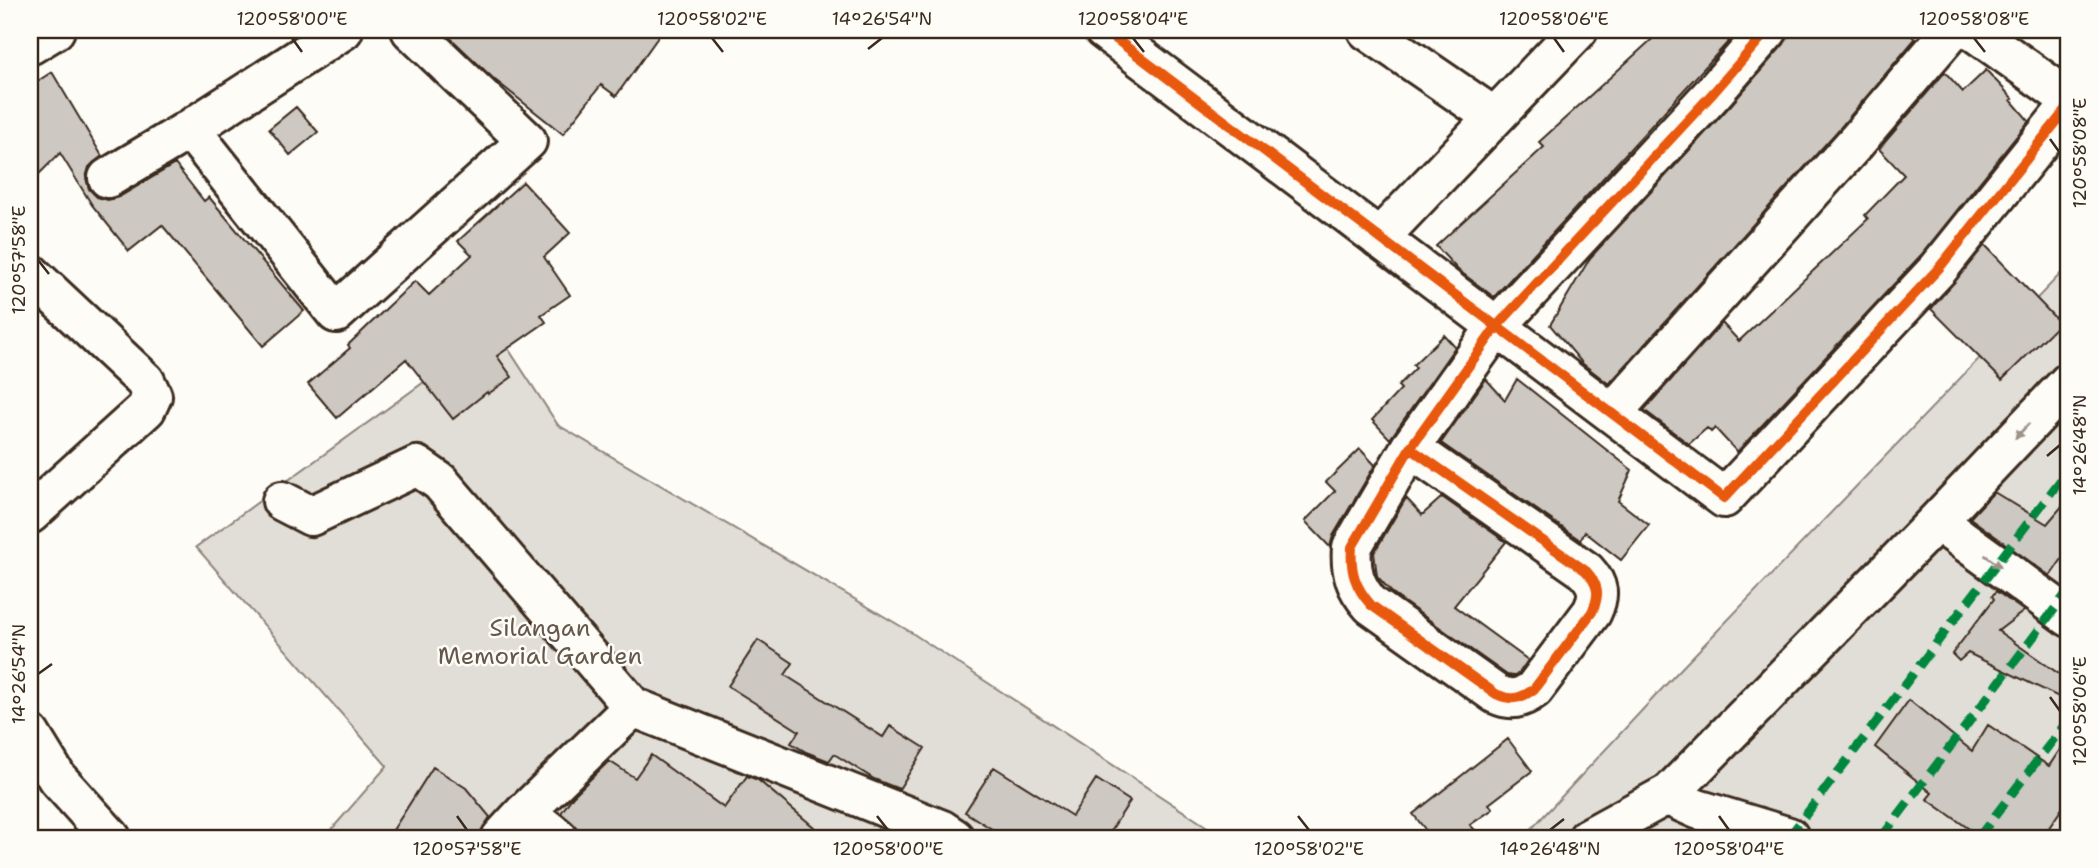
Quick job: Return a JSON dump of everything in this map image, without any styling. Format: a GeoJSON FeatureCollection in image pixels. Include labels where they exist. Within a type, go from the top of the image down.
{"type":"FeatureCollection","features":[{"type":"Feature","properties":{"kind":"street"},"geometry":{"type":"LineString","coordinates":[[30,45],[55,30]]}},
{"type":"Feature","properties":{"kind":"street"},"geometry":{"type":"LineString","coordinates":[[108,178],[190,130],[343,30]]}},
{"type":"Feature","properties":{"kind":"street"},"geometry":{"type":"LineString","coordinates":[[190,130],[336,313],[527,141],[411,30]]}},
{"type":"Feature","properties":{"kind":"street"},"geometry":{"type":"LineString","coordinates":[[1104,30],[1724,498],[1939,268],[2069,106]]}},
{"type":"Feature","properties":{"kind":"street"},"geometry":{"type":"LineString","coordinates":[[1367,30],[1494,117]]}},
{"type":"Feature","properties":{"kind":"street"},"geometry":{"type":"LineString","coordinates":[[1379,238],[1578,30]]}},
{"type":"Feature","properties":{"kind":"street"},"geometry":{"type":"LineString","coordinates":[[1410,447],[1594,580],[1598,590],[1592,612],[1534,689],[1525,696],[1516,699],[1496,694],[1371,605],[1360,593],[1353,579],[1352,547],[1410,447],[1497,327],[1768,30]]}},
{"type":"Feature","properties":{"kind":"street"},"geometry":{"type":"LineString","coordinates":[[1612,413],[1857,141],[1952,30]]}},
{"type":"Feature","properties":{"kind":"street"},"geometry":{"type":"LineString","coordinates":[[1972,30],[2069,99]]}},
{"type":"Feature","properties":{"kind":"street"},"geometry":{"type":"LineString","coordinates":[[30,273],[145,381],[152,396],[146,409],[30,514]]}},
{"type":"Feature","properties":{"kind":"street"},"geometry":{"type":"LineString","coordinates":[[1588,838],[1666,795],[1937,521],[2069,382]]}},
{"type":"Feature","properties":{"kind":"street"},"geometry":{"type":"LineString","coordinates":[[282,501],[311,516],[417,466],[440,482],[633,707],[942,830],[954,838]]}},
{"type":"Feature","properties":{"kind":"street"},"geometry":{"type":"LineString","coordinates":[[1937,521],[2069,617]]}},
{"type":"Feature","properties":{"kind":"street"},"geometry":{"type":"LineString","coordinates":[[558,838],[513,825],[633,707]]}},
{"type":"Feature","properties":{"kind":"street"},"geometry":{"type":"LineString","coordinates":[[30,734],[57,778],[111,838]]}},
{"type":"Feature","properties":{"kind":"street"},"geometry":{"type":"LineString","coordinates":[[1666,795],[1697,809],[1789,836]]}},
{"type":"Feature","properties":{"kind":"green space"},"geometry":{"type":"Polygon","coordinates":[[[2069,265],[2069,838],[1523,838],[1674,676],[2069,265]]]}},
{"type":"Feature","properties":{"kind":"green space","name":"Silangan Memorial Garden"},"geometry":{"type":"Polygon","coordinates":[[[496,330],[558,425],[909,631],[1224,838],[324,838],[387,766],[196,547],[496,330]]]}},
{"type":"Feature","properties":{"kind":"building"},"geometry":{"type":"Polygon","coordinates":[[[442,30],[663,30],[616,96],[601,85],[563,134],[495,80],[442,30]]]}},
{"type":"Feature","properties":{"kind":"building"},"geometry":{"type":"Polygon","coordinates":[[[1662,30],[1739,30],[1494,297],[1458,270],[1436,246],[1544,147],[1539,142],[1662,30]]]}},
{"type":"Feature","properties":{"kind":"building"},"geometry":{"type":"Polygon","coordinates":[[[1789,30],[1906,30],[1915,39],[1841,127],[1609,384],[1583,364],[1550,325],[1590,258],[1730,106],[1784,44],[1789,30]]]}},
{"type":"Feature","properties":{"kind":"building"},"geometry":{"type":"Polygon","coordinates":[[[1986,70],[2029,121],[1922,254],[1737,452],[1715,428],[1711,432],[1707,428],[1689,444],[1644,410],[1722,323],[1739,341],[1868,219],[1865,215],[1904,175],[1879,149],[1945,72],[1963,92],[1986,70]]]}},
{"type":"Feature","properties":{"kind":"building"},"geometry":{"type":"Polygon","coordinates":[[[52,72],[102,156],[89,167],[86,178],[89,189],[97,197],[108,200],[119,197],[175,164],[204,201],[209,197],[304,311],[263,346],[162,225],[129,251],[92,205],[60,153],[30,183],[30,86],[52,72]]]}},
{"type":"Feature","properties":{"kind":"building"},"geometry":{"type":"Polygon","coordinates":[[[296,107],[318,132],[290,155],[269,129],[296,107]]]}},
{"type":"Feature","properties":{"kind":"building"},"geometry":{"type":"Polygon","coordinates":[[[523,182],[570,233],[544,257],[570,295],[541,315],[546,322],[497,356],[512,377],[488,394],[487,392],[453,419],[406,359],[337,418],[308,384],[350,348],[348,345],[415,281],[429,295],[472,255],[458,241],[523,182]]]}},
{"type":"Feature","properties":{"kind":"building"},"geometry":{"type":"Polygon","coordinates":[[[1985,245],[2060,323],[2002,380],[1931,309],[1985,245]]]}},
{"type":"Feature","properties":{"kind":"building"},"geometry":{"type":"Polygon","coordinates":[[[1444,335],[1455,347],[1390,439],[1372,420],[1401,389],[1398,386],[1416,368],[1413,365],[1444,335]]]}},
{"type":"Feature","properties":{"kind":"building"},"geometry":{"type":"Polygon","coordinates":[[[1486,379],[1505,400],[1517,379],[1632,470],[1618,501],[1649,525],[1621,560],[1585,532],[1580,540],[1441,443],[1486,379]]]}},
{"type":"Feature","properties":{"kind":"building"},"geometry":{"type":"Polygon","coordinates":[[[1360,449],[1375,465],[1333,536],[1330,547],[1305,521],[1335,491],[1326,482],[1360,449]]]}},
{"type":"Feature","properties":{"kind":"building"},"geometry":{"type":"Polygon","coordinates":[[[1994,492],[2047,524],[2069,498],[2069,549],[2050,576],[1970,518],[1994,492]]]}},
{"type":"Feature","properties":{"kind":"building"},"geometry":{"type":"Polygon","coordinates":[[[1442,497],[1506,542],[1454,606],[1528,660],[1514,676],[1507,675],[1394,595],[1377,576],[1374,553],[1406,498],[1422,515],[1442,497]]]}},
{"type":"Feature","properties":{"kind":"building"},"geometry":{"type":"Polygon","coordinates":[[[1996,591],[2024,611],[1998,631],[2069,681],[2069,702],[1968,653],[1959,661],[1952,654],[1994,599],[1992,596],[1996,591]]]}},
{"type":"Feature","properties":{"kind":"building"},"geometry":{"type":"Polygon","coordinates":[[[758,640],[793,663],[785,675],[883,737],[890,726],[925,748],[899,789],[874,779],[834,754],[829,761],[791,743],[799,731],[728,686],[758,640]]]}},
{"type":"Feature","properties":{"kind":"building"},"geometry":{"type":"Polygon","coordinates":[[[1909,700],[1972,751],[1988,725],[2049,766],[2069,736],[2069,798],[2042,838],[1982,838],[1927,799],[1932,793],[1875,747],[1909,700]]]}},
{"type":"Feature","properties":{"kind":"building"},"geometry":{"type":"Polygon","coordinates":[[[1508,739],[1532,771],[1489,804],[1493,809],[1470,825],[1483,838],[1432,838],[1413,814],[1508,739]]]}},
{"type":"Feature","properties":{"kind":"building"},"geometry":{"type":"Polygon","coordinates":[[[651,755],[724,808],[747,776],[758,780],[827,838],[579,838],[578,829],[561,813],[573,796],[609,761],[635,778],[651,755]]]}},
{"type":"Feature","properties":{"kind":"building"},"geometry":{"type":"Polygon","coordinates":[[[433,767],[466,788],[490,817],[480,833],[480,838],[388,838],[433,767]]]}},
{"type":"Feature","properties":{"kind":"building"},"geometry":{"type":"Polygon","coordinates":[[[994,767],[1072,816],[1096,779],[1130,801],[1106,838],[1006,838],[965,812],[994,767]]]}},
{"type":"Feature","properties":{"kind":"marked path"},"geometry":{"type":"LineString","coordinates":[[1788,838],[2069,469]]}},
{"type":"Feature","properties":{"kind":"marked path"},"geometry":{"type":"LineString","coordinates":[[1881,838],[2069,590]]}},
{"type":"Feature","properties":{"kind":"marked path"},"geometry":{"type":"LineString","coordinates":[[1978,838],[2069,719]]}},
{"type":"Feature","properties":{"kind":"cycle path"},"geometry":{"type":"LineString","coordinates":[[1104,30],[1724,498],[1939,268],[2069,106]]}},
{"type":"Feature","properties":{"kind":"cycle path"},"geometry":{"type":"LineString","coordinates":[[1410,448],[1586,571],[1594,581],[1597,595],[1592,612],[1534,689],[1525,695],[1506,698],[1496,694],[1371,605],[1355,578],[1352,547],[1410,448],[1497,326],[1768,30]]}}]}
